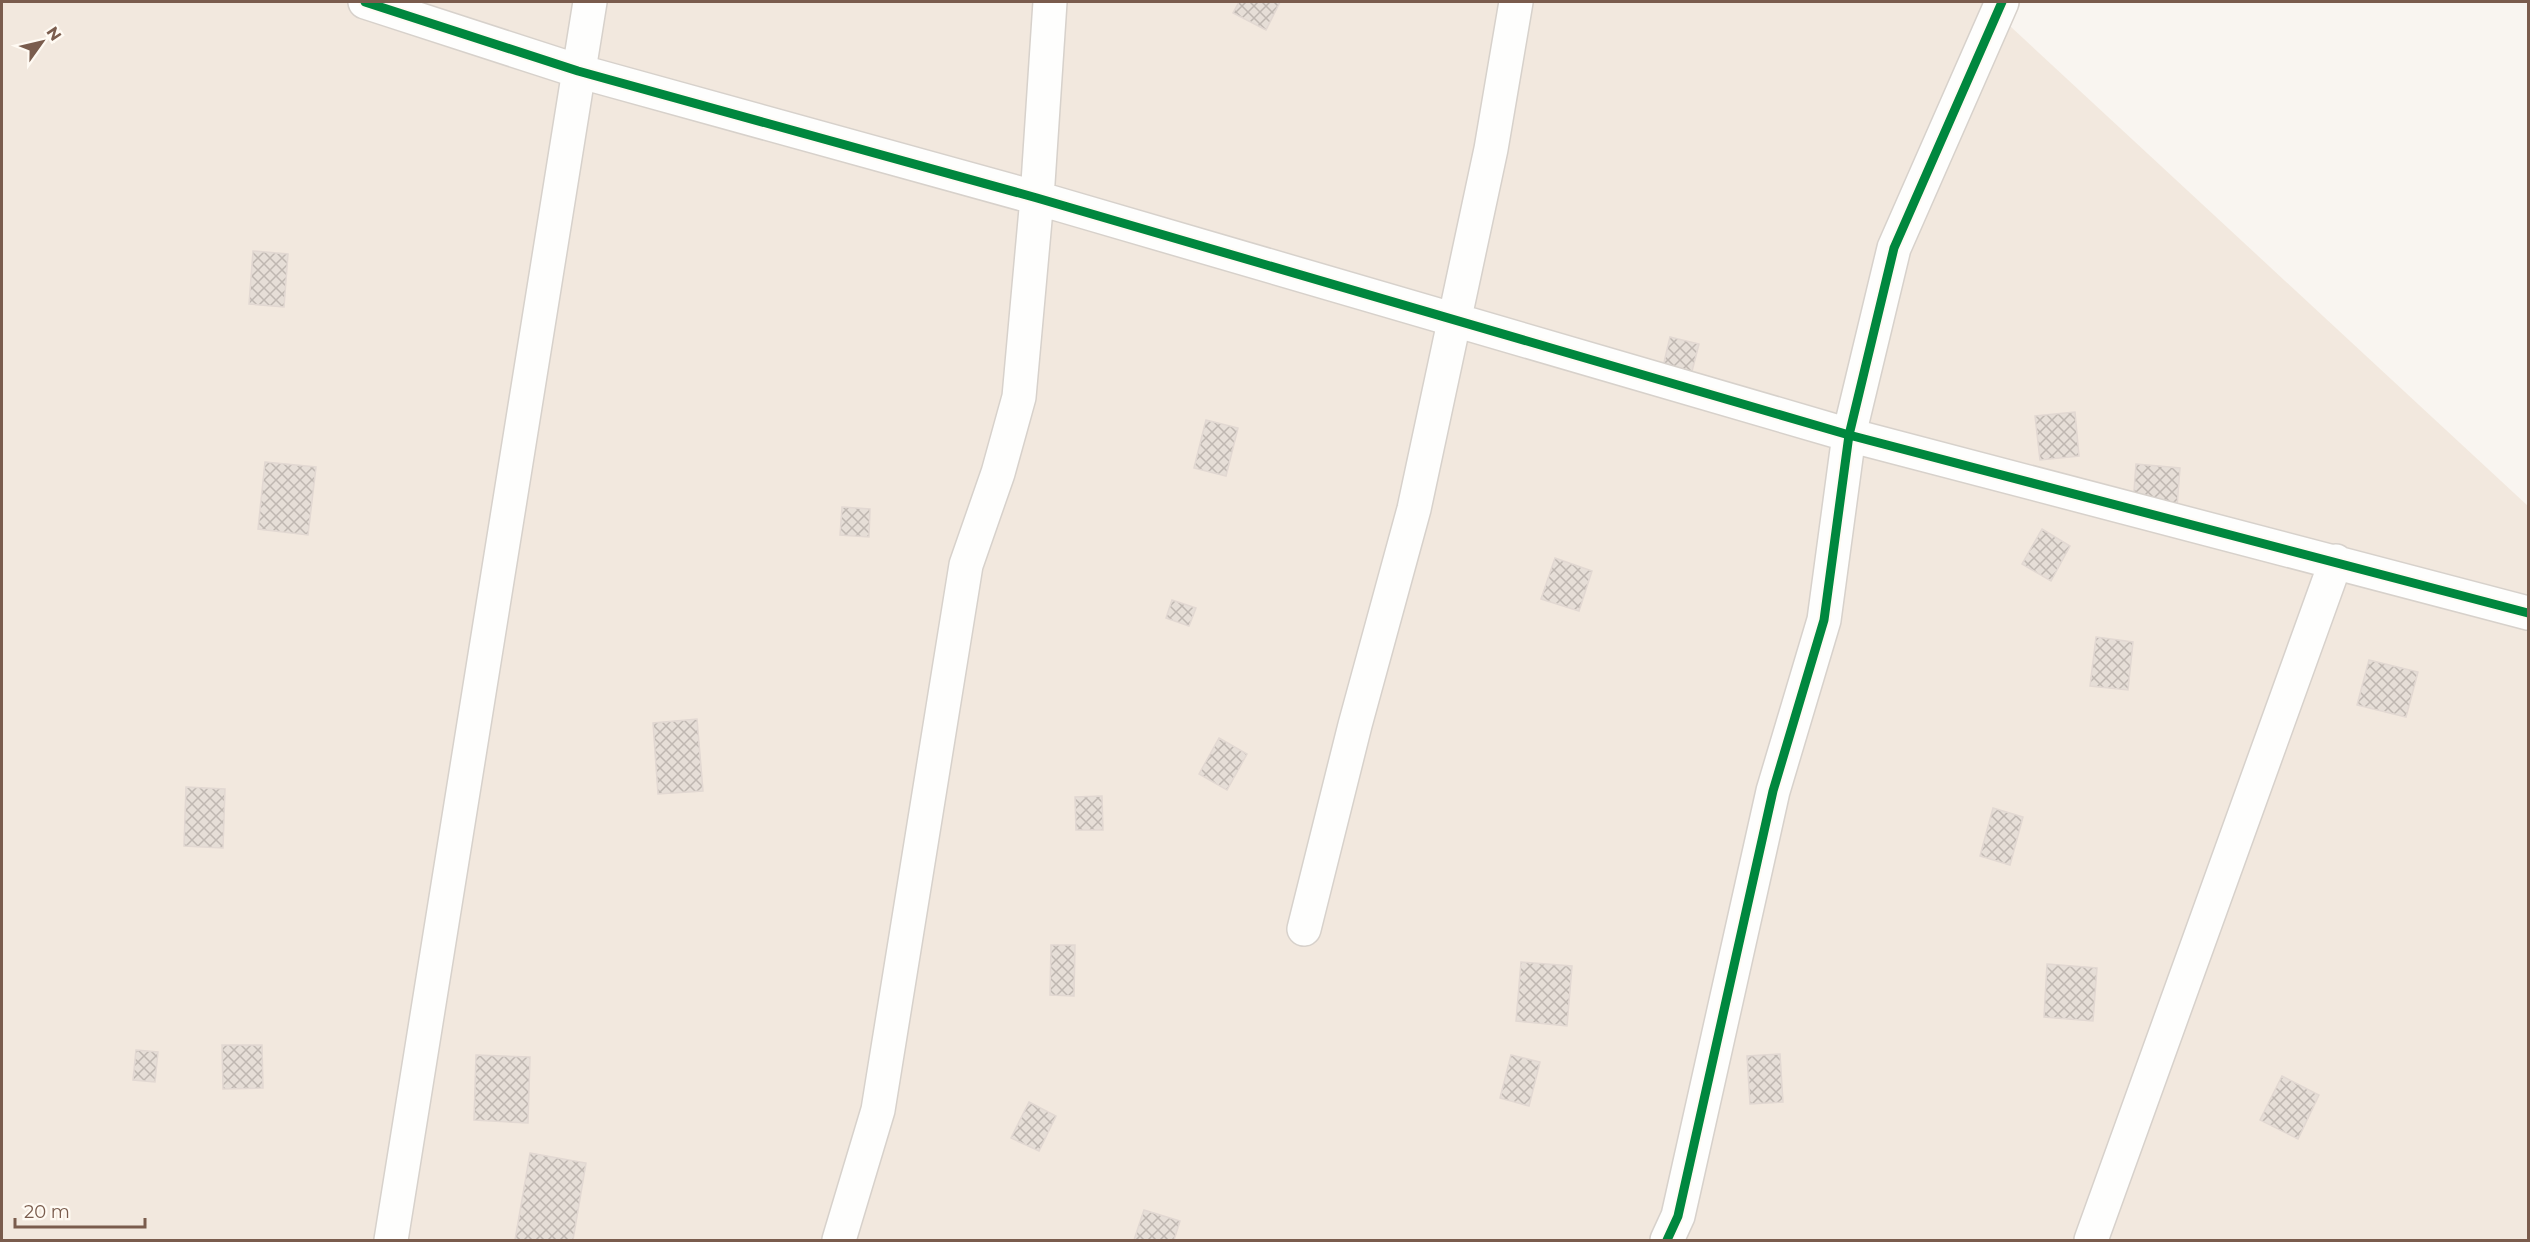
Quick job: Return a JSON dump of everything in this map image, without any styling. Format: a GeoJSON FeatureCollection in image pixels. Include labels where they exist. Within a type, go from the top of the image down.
{"type":"FeatureCollection","features":[{"type":"Feature","properties":{"kind":"street"},"geometry":{"type":"LineString","coordinates":[[365,2],[578,71],[1037,198],[1850,435],[2529,613]]}},
{"type":"Feature","properties":{"kind":"street"},"geometry":{"type":"LineString","coordinates":[[391,1240],[590,2]]}},
{"type":"Feature","properties":{"kind":"street"},"geometry":{"type":"LineString","coordinates":[[839,1240],[878,1110],[966,565],[998,473],[1019,397],[1037,198],[1050,2]]}},
{"type":"Feature","properties":{"kind":"street"},"geometry":{"type":"LineString","coordinates":[[1304,929],[1355,725],[1414,509],[1491,149],[1516,2]]}},
{"type":"Feature","properties":{"kind":"street"},"geometry":{"type":"LineString","coordinates":[[1667,1240],[1678,1216],[1773,791],[1824,620],[1850,435],[1894,248],[2002,2]]}},
{"type":"Feature","properties":{"kind":"street"},"geometry":{"type":"LineString","coordinates":[[2091,1240],[2336,561]]}},
{"type":"Feature","properties":{"kind":"shaded area"},"geometry":{"type":"Polygon","coordinates":[[[2,2],[1984,2],[2528,506],[2528,1240],[2,1240],[2,2]]]}},
{"type":"Feature","properties":{"kind":"building"},"geometry":{"type":"Polygon","coordinates":[[[1239,2],[1280,2],[1266,30],[1233,13],[1239,2]]]}},
{"type":"Feature","properties":{"kind":"building"},"geometry":{"type":"Polygon","coordinates":[[[253,251],[288,254],[284,307],[249,304],[253,251]]]}},
{"type":"Feature","properties":{"kind":"building"},"geometry":{"type":"Polygon","coordinates":[[[1670,337],[1699,344],[1689,383],[1661,375],[1670,337]]]}},
{"type":"Feature","properties":{"kind":"building"},"geometry":{"type":"Polygon","coordinates":[[[2075,412],[2079,456],[2040,460],[2035,416],[2075,412]]]}},
{"type":"Feature","properties":{"kind":"building"},"geometry":{"type":"Polygon","coordinates":[[[1206,420],[1238,428],[1226,476],[1194,468],[1206,420]]]}},
{"type":"Feature","properties":{"kind":"building"},"geometry":{"type":"Polygon","coordinates":[[[265,462],[316,467],[308,535],[258,529],[265,462]]]}},
{"type":"Feature","properties":{"kind":"building"},"geometry":{"type":"Polygon","coordinates":[[[2136,464],[2180,468],[2177,507],[2133,504],[2136,464]]]}},
{"type":"Feature","properties":{"kind":"building"},"geometry":{"type":"Polygon","coordinates":[[[842,507],[870,509],[869,537],[840,535],[842,507]]]}},
{"type":"Feature","properties":{"kind":"building"},"geometry":{"type":"Polygon","coordinates":[[[2042,529],[2070,546],[2051,581],[2022,564],[2042,529]]]}},
{"type":"Feature","properties":{"kind":"building"},"geometry":{"type":"Polygon","coordinates":[[[1555,558],[1592,571],[1579,611],[1541,599],[1555,558]]]}},
{"type":"Feature","properties":{"kind":"building"},"geometry":{"type":"Polygon","coordinates":[[[1172,600],[1196,608],[1189,626],[1166,618],[1172,600]]]}},
{"type":"Feature","properties":{"kind":"building"},"geometry":{"type":"Polygon","coordinates":[[[2096,637],[2133,642],[2128,690],[2090,686],[2096,637]]]}},
{"type":"Feature","properties":{"kind":"building"},"geometry":{"type":"Polygon","coordinates":[[[2369,660],[2418,672],[2406,717],[2357,705],[2369,660]]]}},
{"type":"Feature","properties":{"kind":"building"},"geometry":{"type":"Polygon","coordinates":[[[697,719],[703,791],[658,794],[653,723],[697,719]]]}},
{"type":"Feature","properties":{"kind":"building"},"geometry":{"type":"Polygon","coordinates":[[[1219,738],[1247,754],[1227,790],[1199,774],[1219,738]]]}},
{"type":"Feature","properties":{"kind":"building"},"geometry":{"type":"Polygon","coordinates":[[[186,787],[225,789],[223,848],[184,846],[186,787]]]}},
{"type":"Feature","properties":{"kind":"building"},"geometry":{"type":"Polygon","coordinates":[[[1102,796],[1103,830],[1076,830],[1075,797],[1102,796]]]}},
{"type":"Feature","properties":{"kind":"building"},"geometry":{"type":"Polygon","coordinates":[[[1993,808],[2023,817],[2010,865],[1980,856],[1993,808]]]}},
{"type":"Feature","properties":{"kind":"building"},"geometry":{"type":"Polygon","coordinates":[[[1051,945],[1075,945],[1074,996],[1050,995],[1051,945]]]}},
{"type":"Feature","properties":{"kind":"building"},"geometry":{"type":"Polygon","coordinates":[[[1521,962],[1572,966],[1567,1026],[1516,1021],[1521,962]]]}},
{"type":"Feature","properties":{"kind":"building"},"geometry":{"type":"Polygon","coordinates":[[[2047,964],[2097,968],[2093,1021],[2044,1017],[2047,964]]]}},
{"type":"Feature","properties":{"kind":"building"},"geometry":{"type":"Polygon","coordinates":[[[222,1045],[262,1045],[263,1088],[223,1089],[222,1045]]]}},
{"type":"Feature","properties":{"kind":"building"},"geometry":{"type":"Polygon","coordinates":[[[136,1050],[158,1052],[155,1082],[133,1080],[136,1050]]]}},
{"type":"Feature","properties":{"kind":"building"},"geometry":{"type":"Polygon","coordinates":[[[1780,1054],[1783,1102],[1750,1104],[1747,1056],[1780,1054]]]}},
{"type":"Feature","properties":{"kind":"building"},"geometry":{"type":"Polygon","coordinates":[[[476,1055],[530,1057],[528,1123],[474,1120],[476,1055]]]}},
{"type":"Feature","properties":{"kind":"building"},"geometry":{"type":"Polygon","coordinates":[[[1511,1055],[1540,1062],[1529,1106],[1500,1098],[1511,1055]]]}},
{"type":"Feature","properties":{"kind":"building"},"geometry":{"type":"Polygon","coordinates":[[[2282,1076],[2319,1095],[2298,1139],[2260,1120],[2282,1076]]]}},
{"type":"Feature","properties":{"kind":"building"},"geometry":{"type":"Polygon","coordinates":[[[1029,1102],[1056,1116],[1039,1151],[1011,1138],[1029,1102]]]}},
{"type":"Feature","properties":{"kind":"building"},"geometry":{"type":"Polygon","coordinates":[[[530,1153],[586,1163],[573,1240],[515,1240],[530,1153]]]}},
{"type":"Feature","properties":{"kind":"building"},"geometry":{"type":"Polygon","coordinates":[[[1144,1210],[1180,1221],[1174,1240],[1134,1240],[1144,1210]]]}},
{"type":"Feature","properties":{"kind":"cycle path"},"geometry":{"type":"LineString","coordinates":[[365,2],[578,71],[1037,198],[1849,435],[2528,613]]}},
{"type":"Feature","properties":{"kind":"cycle path"},"geometry":{"type":"LineString","coordinates":[[1667,1240],[1678,1216],[1773,791],[1824,620],[1849,435],[1894,248],[2002,2]]}}]}
